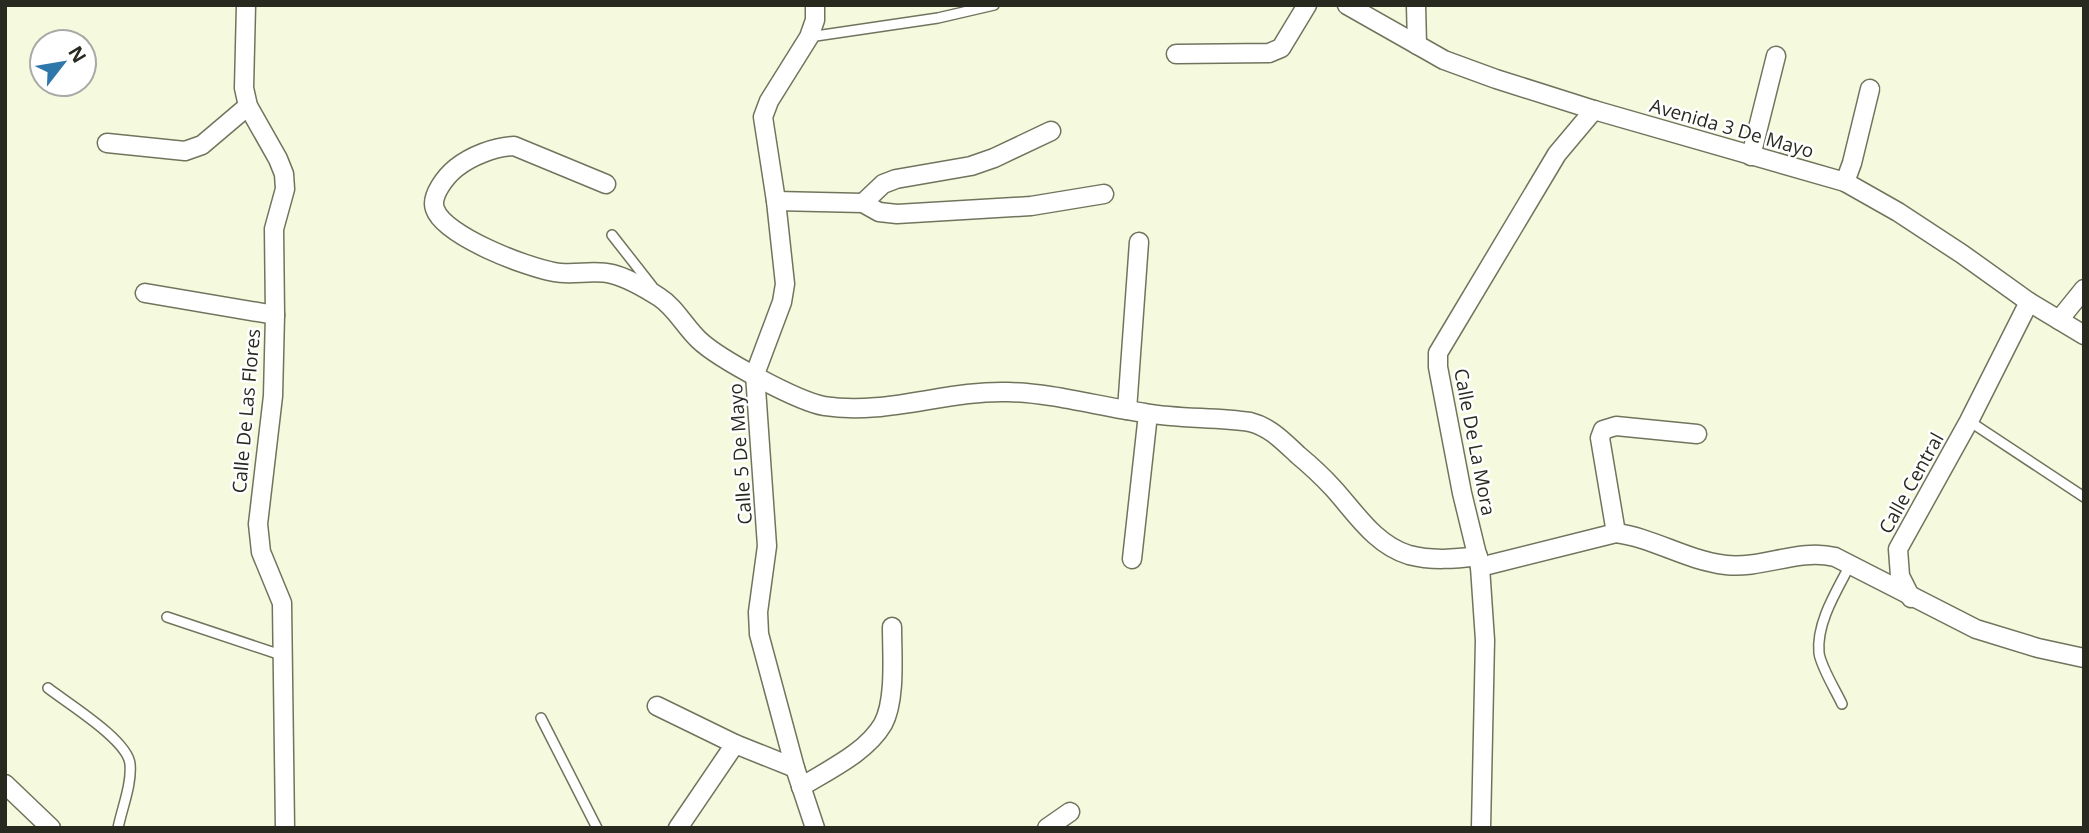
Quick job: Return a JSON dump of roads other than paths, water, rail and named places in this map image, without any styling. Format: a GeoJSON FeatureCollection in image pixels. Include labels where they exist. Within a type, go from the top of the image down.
{"type":"FeatureCollection","features":[{"type":"Feature","properties":{"kind":"street","name":"Calle De Las Flores"},"geometry":{"type":"LineString","coordinates":[[246,5],[244,88],[248,106],[278,159],[284,174],[285,189],[274,229],[273,396],[258,524],[261,552],[282,603],[285,828]]}},
{"type":"Feature","properties":{"kind":"street","name":"Calle 5 De Mayo"},"geometry":{"type":"LineString","coordinates":[[815,5],[815,20],[808,37],[769,101],[763,117],[785,284],[782,302],[755,374],[767,546],[758,612],[759,635],[795,768],[815,828]]}},
{"type":"Feature","properties":{"kind":"street"},"geometry":{"type":"LineString","coordinates":[[1176,54],[1269,53],[1281,48],[1307,5]]}},
{"type":"Feature","properties":{"kind":"street","name":"Avenida 3 De Mayo"},"geometry":{"type":"LineString","coordinates":[[1347,5],[1444,60],[1496,79],[1845,183],[1919,226],[2029,302],[2084,335]]}},
{"type":"Feature","properties":{"kind":"street"},"geometry":{"type":"LineString","coordinates":[[1416,5],[1417,45]]}},
{"type":"Feature","properties":{"kind":"street"},"geometry":{"type":"LineString","coordinates":[[1751,156],[1776,56]]}},
{"type":"Feature","properties":{"kind":"street"},"geometry":{"type":"LineString","coordinates":[[1845,183],[1870,89]]}},
{"type":"Feature","properties":{"kind":"street"},"geometry":{"type":"LineString","coordinates":[[107,144],[185,151],[202,145],[248,106]]}},
{"type":"Feature","properties":{"kind":"street","name":"Calle De La Mora"},"geometry":{"type":"LineString","coordinates":[[1481,828],[1485,640],[1479,562],[1462,493],[1438,367],[1438,353],[1557,154],[1594,110]]}},
{"type":"Feature","properties":{"kind":"street"},"geometry":{"type":"LineString","coordinates":[[863,203],[883,184],[896,179],[971,166],[1051,131]]}},
{"type":"Feature","properties":{"kind":"street"},"geometry":{"type":"LineString","coordinates":[[606,184],[527,149],[500,147],[463,163],[450,173],[434,199],[435,210],[444,221],[478,246],[494,254],[554,272],[608,273],[622,277],[662,298],[715,354],[802,400],[824,406],[847,408],[953,395],[1009,392],[1148,414],[1239,420],[1259,424],[1276,435],[1305,461],[1384,543],[1409,555],[1479,562],[1616,533],[1631,535],[1688,558],[1730,565],[1766,563],[1809,554],[1835,557],[1976,629],[2038,648],[2084,658]]}},
{"type":"Feature","properties":{"kind":"street"},"geometry":{"type":"LineString","coordinates":[[776,201],[863,203],[879,212],[897,214],[1031,206],[1104,194]]}},
{"type":"Feature","properties":{"kind":"street"},"geometry":{"type":"LineString","coordinates":[[1127,410],[1139,242]]}},
{"type":"Feature","properties":{"kind":"street"},"geometry":{"type":"LineString","coordinates":[[2059,320],[2084,289]]}},
{"type":"Feature","properties":{"kind":"street"},"geometry":{"type":"LineString","coordinates":[[145,293],[275,315]]}},
{"type":"Feature","properties":{"kind":"street","name":"Calle Central"},"geometry":{"type":"LineString","coordinates":[[1911,598],[1900,576],[1898,549],[1969,421],[2029,302]]}},
{"type":"Feature","properties":{"kind":"street"},"geometry":{"type":"LineString","coordinates":[[1132,559],[1148,414]]}},
{"type":"Feature","properties":{"kind":"street"},"geometry":{"type":"LineString","coordinates":[[1616,533],[1600,438],[1603,430],[1616,426],[1698,435]]}},
{"type":"Feature","properties":{"kind":"street"},"geometry":{"type":"LineString","coordinates":[[801,787],[862,747],[884,723],[890,699],[892,627]]}},
{"type":"Feature","properties":{"kind":"street"},"geometry":{"type":"LineString","coordinates":[[657,706],[735,744],[795,768]]}},
{"type":"Feature","properties":{"kind":"street"},"geometry":{"type":"LineString","coordinates":[[678,828],[735,744]]}},
{"type":"Feature","properties":{"kind":"street"},"geometry":{"type":"LineString","coordinates":[[5,783],[49,827]]}},
{"type":"Feature","properties":{"kind":"street"},"geometry":{"type":"LineString","coordinates":[[1047,828],[1070,812]]}},
{"type":"Feature","properties":{"kind":"lane"},"geometry":{"type":"LineString","coordinates":[[808,37],[938,18],[993,5]]}},
{"type":"Feature","properties":{"kind":"lane"},"geometry":{"type":"LineString","coordinates":[[612,235],[662,298]]}},
{"type":"Feature","properties":{"kind":"lane"},"geometry":{"type":"LineString","coordinates":[[1969,421],[2084,497]]}},
{"type":"Feature","properties":{"kind":"lane"},"geometry":{"type":"LineString","coordinates":[[1842,704],[1819,654],[1822,627],[1850,565]]}},
{"type":"Feature","properties":{"kind":"lane"},"geometry":{"type":"LineString","coordinates":[[167,617],[281,655]]}},
{"type":"Feature","properties":{"kind":"lane"},"geometry":{"type":"LineString","coordinates":[[48,688],[113,737],[128,753],[130,772],[118,828]]}},
{"type":"Feature","properties":{"kind":"lane"},"geometry":{"type":"LineString","coordinates":[[541,718],[597,828]]}}]}
